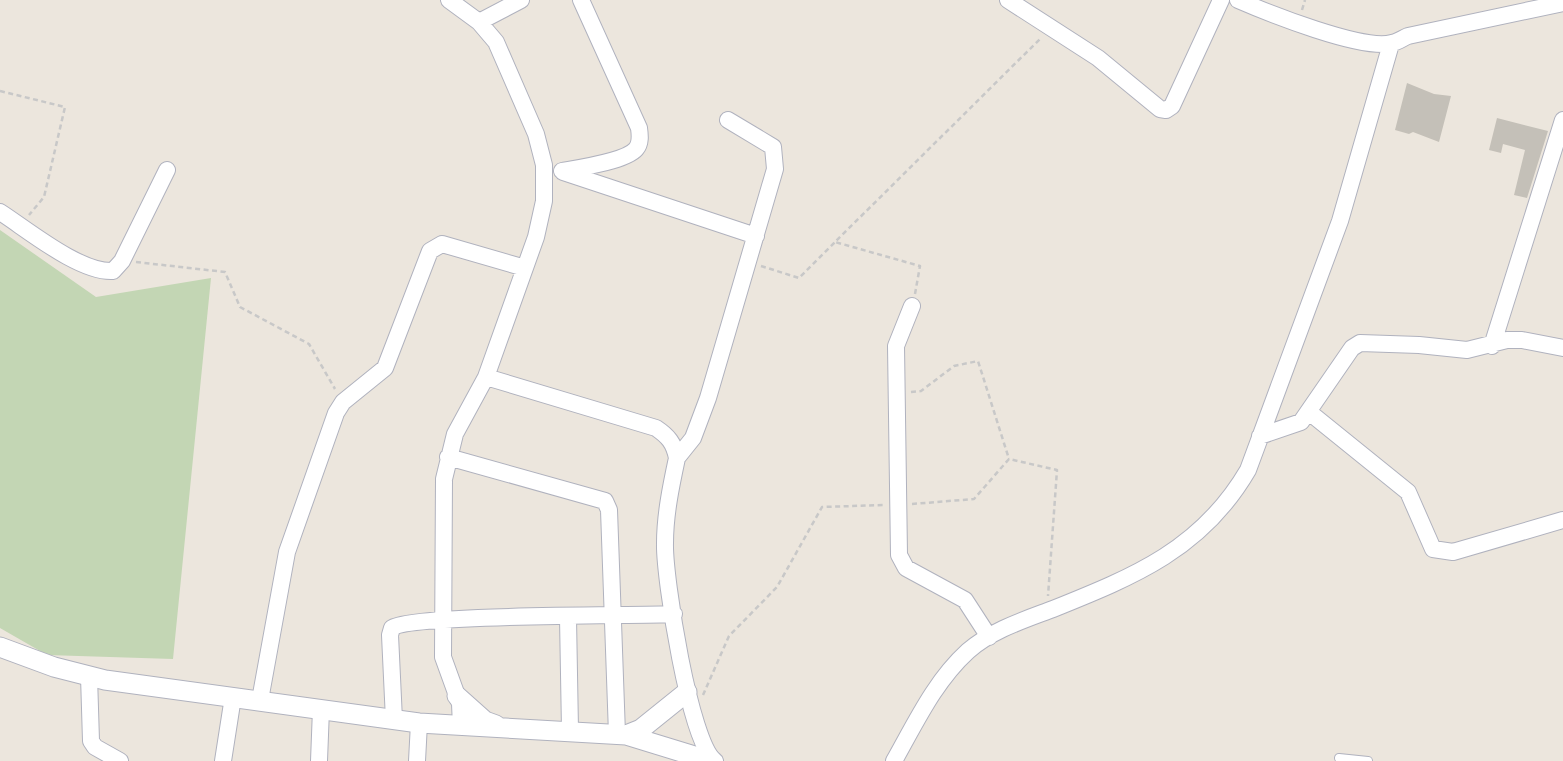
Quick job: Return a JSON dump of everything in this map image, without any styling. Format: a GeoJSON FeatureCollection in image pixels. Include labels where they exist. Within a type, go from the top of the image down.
{"type":"FeatureCollection","features":[{"type":"Feature","properties":{"kind":"street"},"geometry":{"type":"LineString","coordinates":[[449,0],[479,22],[496,42],[536,134],[544,165],[544,201],[525,268],[486,377],[465,413],[448,457],[444,479],[443,657],[461,710],[451,725]]}},
{"type":"Feature","properties":{"kind":"street"},"geometry":{"type":"LineString","coordinates":[[479,22],[521,0]]}},
{"type":"Feature","properties":{"kind":"street"},"geometry":{"type":"LineString","coordinates":[[562,172],[628,156],[637,148],[640,139],[639,128],[581,0]]}},
{"type":"Feature","properties":{"kind":"street"},"geometry":{"type":"LineString","coordinates":[[1008,0],[1098,58],[1160,109],[1166,110],[1172,106],[1221,0]]}},
{"type":"Feature","properties":{"kind":"street"},"geometry":{"type":"LineString","coordinates":[[1238,0],[1280,18],[1344,37],[1391,44],[1408,36],[1563,3]]}},
{"type":"Feature","properties":{"kind":"street"},"geometry":{"type":"LineString","coordinates":[[894,761],[942,678],[970,650],[989,637],[1136,573],[1178,548],[1210,523],[1248,470],[1340,221],[1391,44]]}},
{"type":"Feature","properties":{"kind":"street"},"geometry":{"type":"LineString","coordinates":[[712,760],[687,692],[664,547],[677,458],[698,427],[775,169],[775,155],[767,142],[728,120]]}},
{"type":"Feature","properties":{"kind":"street"},"geometry":{"type":"LineString","coordinates":[[1492,346],[1563,120]]}},
{"type":"Feature","properties":{"kind":"street"},"geometry":{"type":"LineString","coordinates":[[544,165],[712,224],[756,236]]}},
{"type":"Feature","properties":{"kind":"street"},"geometry":{"type":"LineString","coordinates":[[0,212],[73,258],[101,271],[113,271],[122,261],[167,170]]}},
{"type":"Feature","properties":{"kind":"street"},"geometry":{"type":"LineString","coordinates":[[260,700],[287,552],[336,413],[343,402],[385,368],[430,251],[442,244],[525,268]]}},
{"type":"Feature","properties":{"kind":"street"},"geometry":{"type":"LineString","coordinates":[[912,306],[897,341],[901,563],[965,600],[989,637]]}},
{"type":"Feature","properties":{"kind":"street"},"geometry":{"type":"LineString","coordinates":[[1260,436],[1293,427],[1309,412],[1352,348],[1360,343],[1419,345],[1467,351],[1514,340],[1563,348]]}},
{"type":"Feature","properties":{"kind":"street"},"geometry":{"type":"LineString","coordinates":[[486,377],[656,428],[668,436],[677,458]]}},
{"type":"Feature","properties":{"kind":"street"},"geometry":{"type":"LineString","coordinates":[[1309,412],[1408,492],[1433,549],[1453,552],[1563,520]]}},
{"type":"Feature","properties":{"kind":"street"},"geometry":{"type":"LineString","coordinates":[[448,457],[605,501],[609,510],[622,735]]}},
{"type":"Feature","properties":{"kind":"street"},"geometry":{"type":"LineString","coordinates":[[394,720],[391,628],[398,623],[442,619],[674,614]]}},
{"type":"Feature","properties":{"kind":"street"},"geometry":{"type":"LineString","coordinates":[[568,618],[570,730]]}},
{"type":"Feature","properties":{"kind":"street"},"geometry":{"type":"LineString","coordinates":[[0,647],[54,667],[89,676],[419,723],[622,735],[712,760]]}},
{"type":"Feature","properties":{"kind":"street"},"geometry":{"type":"LineString","coordinates":[[89,676],[91,741],[95,747],[120,761]]}},
{"type":"Feature","properties":{"kind":"street"},"geometry":{"type":"LineString","coordinates":[[622,735],[641,729],[687,692]]}},
{"type":"Feature","properties":{"kind":"street"},"geometry":{"type":"LineString","coordinates":[[455,693],[485,721],[504,727]]}},
{"type":"Feature","properties":{"kind":"street"},"geometry":{"type":"LineString","coordinates":[[223,761],[233,697]]}},
{"type":"Feature","properties":{"kind":"street"},"geometry":{"type":"LineString","coordinates":[[320,761],[321,709]]}},
{"type":"Feature","properties":{"kind":"street"},"geometry":{"type":"LineString","coordinates":[[417,761],[419,723]]}},
{"type":"Feature","properties":{"kind":"lane"},"geometry":{"type":"LineString","coordinates":[[1339,758],[1368,761]]}},
{"type":"Feature","properties":{"kind":"path"},"geometry":{"type":"LineString","coordinates":[[748,262],[799,278],[1050,29]]}},
{"type":"Feature","properties":{"kind":"path"},"geometry":{"type":"LineString","coordinates":[[0,92],[65,107],[44,197],[20,225]]}},
{"type":"Feature","properties":{"kind":"path"},"geometry":{"type":"LineString","coordinates":[[835,242],[920,266],[912,306]]}},
{"type":"Feature","properties":{"kind":"path"},"geometry":{"type":"LineString","coordinates":[[122,261],[225,272],[240,307],[309,344],[343,402]]}},
{"type":"Feature","properties":{"kind":"path"},"geometry":{"type":"LineString","coordinates":[[897,393],[921,391],[954,366],[978,361],[1009,459]]}},
{"type":"Feature","properties":{"kind":"path"},"geometry":{"type":"LineString","coordinates":[[694,717],[729,636],[777,587],[822,507],[974,499],[1009,459]]}},
{"type":"Feature","properties":{"kind":"path"},"geometry":{"type":"LineString","coordinates":[[1009,459],[1057,470],[1047,611]]}},
{"type":"Feature","properties":{"kind":"green space"},"geometry":{"type":"Polygon","coordinates":[[[0,230],[96,297],[211,278],[173,659],[47,655],[0,628],[0,230]]]}},
{"type":"Feature","properties":{"kind":"building"},"geometry":{"type":"Polygon","coordinates":[[[1407,83],[1434,94],[1451,96],[1439,142],[1413,132],[1409,134],[1395,130],[1407,83]]]}},
{"type":"Feature","properties":{"kind":"building"},"geometry":{"type":"Polygon","coordinates":[[[1497,118],[1548,131],[1527,198],[1514,195],[1525,150],[1503,144],[1501,153],[1489,150],[1497,118]]]}}]}
